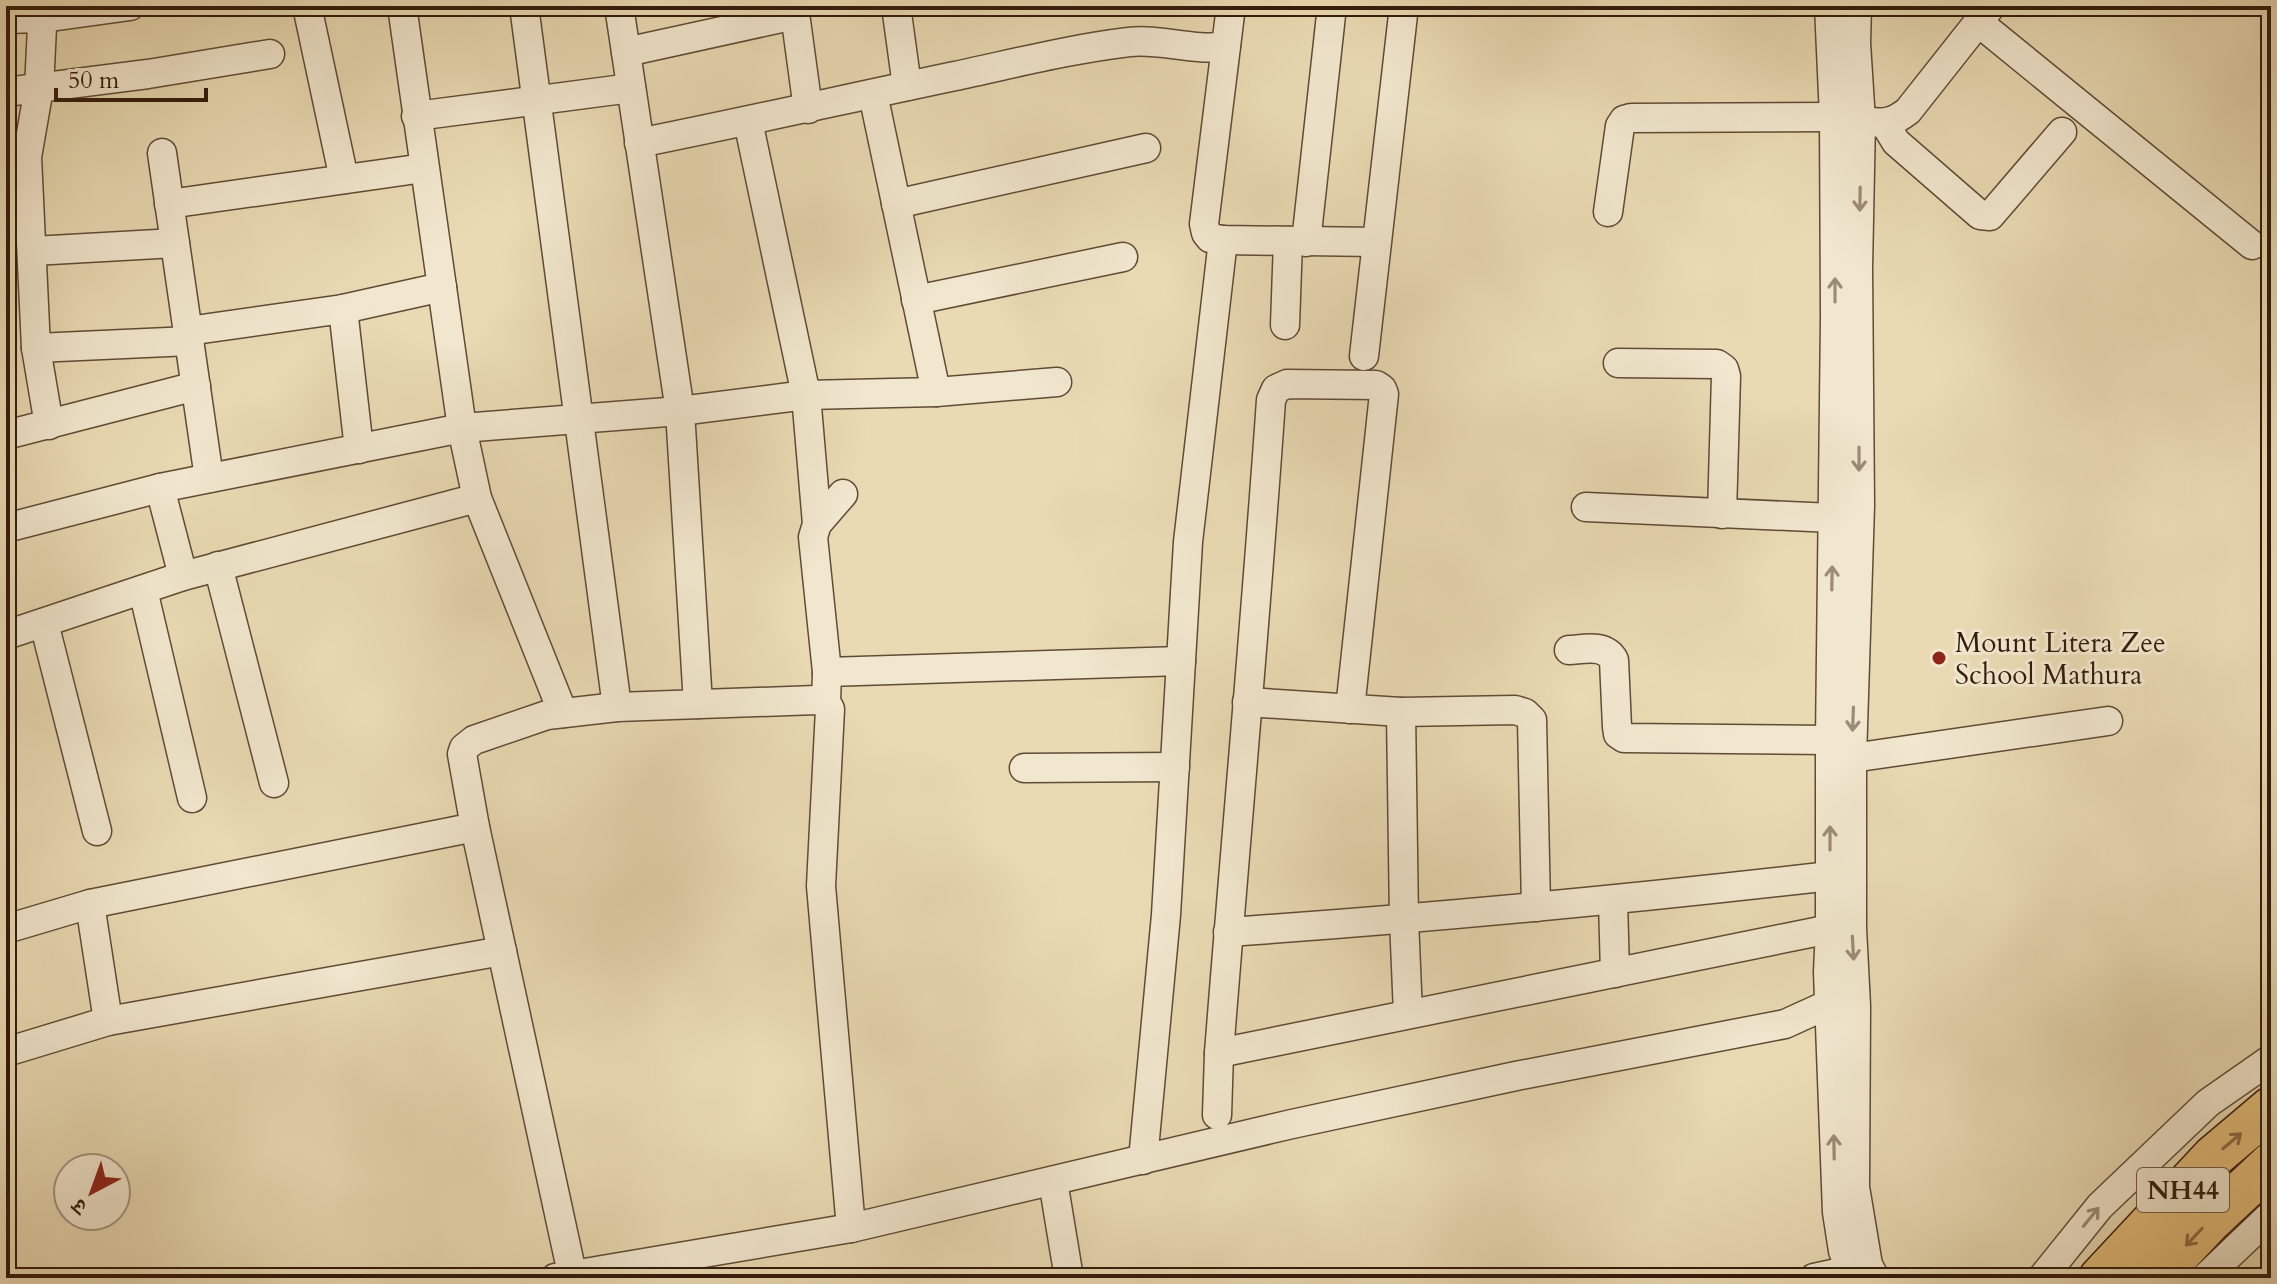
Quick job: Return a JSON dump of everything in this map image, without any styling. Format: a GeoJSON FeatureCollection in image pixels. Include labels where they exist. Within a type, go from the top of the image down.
{"type":"FeatureCollection","features":[{"type":"Feature","properties":{"kind":"highway","name":"NH44"},"geometry":{"type":"LineString","coordinates":[[2100,1278],[2213,1157],[2271,1108]]}},
{"type":"Feature","properties":{"kind":"highway","name":"NH44"},"geometry":{"type":"LineString","coordinates":[[2156,1278],[2208,1223],[2271,1164]]}},
{"type":"Feature","properties":{"kind":"street"},"geometry":{"type":"LineString","coordinates":[[6,19],[43,12],[130,6]]}},
{"type":"Feature","properties":{"kind":"street"},"geometry":{"type":"LineString","coordinates":[[307,6],[344,179]]}},
{"type":"Feature","properties":{"kind":"street"},"geometry":{"type":"LineString","coordinates":[[402,6],[462,428],[477,498],[563,713]]}},
{"type":"Feature","properties":{"kind":"street"},"geometry":{"type":"LineString","coordinates":[[524,6],[617,707]]}},
{"type":"Feature","properties":{"kind":"street"},"geometry":{"type":"LineString","coordinates":[[619,6],[680,411],[698,704]]}},
{"type":"Feature","properties":{"kind":"street"},"geometry":{"type":"LineString","coordinates":[[896,6],[907,86]]}},
{"type":"Feature","properties":{"kind":"street"},"geometry":{"type":"LineString","coordinates":[[1231,6],[1204,224],[1206,233],[1210,238],[1223,240],[1376,242]]}},
{"type":"Feature","properties":{"kind":"street"},"geometry":{"type":"LineString","coordinates":[[1285,325],[1332,6]]}},
{"type":"Feature","properties":{"kind":"street"},"geometry":{"type":"LineString","coordinates":[[1364,356],[1404,6]]}},
{"type":"Feature","properties":{"kind":"street"},"geometry":{"type":"LineString","coordinates":[[1829,6],[1843,39],[1860,120],[1833,518],[1828,972],[1837,1212],[1843,1251],[1860,1275]]}},
{"type":"Feature","properties":{"kind":"street"},"geometry":{"type":"LineString","coordinates":[[1843,39],[1857,6]]}},
{"type":"Feature","properties":{"kind":"street"},"geometry":{"type":"LineString","coordinates":[[626,52],[795,10],[808,109]]}},
{"type":"Feature","properties":{"kind":"street"},"geometry":{"type":"LineString","coordinates":[[43,12],[39,88],[27,157],[36,348],[49,425]]}},
{"type":"Feature","properties":{"kind":"street"},"geometry":{"type":"LineString","coordinates":[[1608,212],[1620,126],[1624,120],[1897,119],[1908,111],[1984,14],[2252,245]]}},
{"type":"Feature","properties":{"kind":"street"},"geometry":{"type":"LineString","coordinates":[[639,143],[1044,57],[1129,42],[1150,41],[1214,48],[1226,46]]}},
{"type":"Feature","properties":{"kind":"street"},"geometry":{"type":"LineString","coordinates":[[6,92],[148,74],[270,54]]}},
{"type":"Feature","properties":{"kind":"street"},"geometry":{"type":"LineString","coordinates":[[416,116],[631,88]]}},
{"type":"Feature","properties":{"kind":"street"},"geometry":{"type":"LineString","coordinates":[[873,94],[936,392]]}},
{"type":"Feature","properties":{"kind":"street"},"geometry":{"type":"LineString","coordinates":[[1860,120],[1896,142],[1985,217],[1990,216],[2062,132]]}},
{"type":"Feature","properties":{"kind":"street"},"geometry":{"type":"LineString","coordinates":[[748,121],[806,395],[817,524],[813,537],[827,672],[826,702],[830,709],[821,886],[851,1228]]}},
{"type":"Feature","properties":{"kind":"street"},"geometry":{"type":"LineString","coordinates":[[896,204],[1146,148]]}},
{"type":"Feature","properties":{"kind":"street"},"geometry":{"type":"LineString","coordinates":[[162,153],[209,478]]}},
{"type":"Feature","properties":{"kind":"street"},"geometry":{"type":"LineString","coordinates":[[169,204],[424,168]]}},
{"type":"Feature","properties":{"kind":"street"},"geometry":{"type":"LineString","coordinates":[[1143,1160],[1166,915],[1188,542],[1223,240]]}},
{"type":"Feature","properties":{"kind":"street"},"geometry":{"type":"LineString","coordinates":[[33,251],[175,243]]}},
{"type":"Feature","properties":{"kind":"street"},"geometry":{"type":"LineString","coordinates":[[916,300],[1123,257]]}},
{"type":"Feature","properties":{"kind":"street"},"geometry":{"type":"LineString","coordinates":[[36,348],[189,336],[343,309],[442,287]]}},
{"type":"Feature","properties":{"kind":"street"},"geometry":{"type":"LineString","coordinates":[[343,309],[359,449]]}},
{"type":"Feature","properties":{"kind":"street"},"geometry":{"type":"LineString","coordinates":[[1814,1278],[1860,1275],[1868,1265],[1855,1187],[1852,758],[1860,506],[1847,337]]}},
{"type":"Feature","properties":{"kind":"street"},"geometry":{"type":"LineString","coordinates":[[1618,363],[1717,364],[1724,369],[1722,514]]}},
{"type":"Feature","properties":{"kind":"street"},"geometry":{"type":"LineString","coordinates":[[6,528],[160,488],[462,428],[680,411],[806,395],[936,392],[1057,382]]}},
{"type":"Feature","properties":{"kind":"street"},"geometry":{"type":"LineString","coordinates":[[1217,1115],[1228,932],[1273,394],[1280,386],[1287,384],[1376,385],[1384,394],[1350,709]]}},
{"type":"Feature","properties":{"kind":"street"},"geometry":{"type":"LineString","coordinates":[[6,435],[196,386]]}},
{"type":"Feature","properties":{"kind":"street"},"geometry":{"type":"LineString","coordinates":[[160,488],[183,576]]}},
{"type":"Feature","properties":{"kind":"street"},"geometry":{"type":"LineString","coordinates":[[817,524],[843,494]]}},
{"type":"Feature","properties":{"kind":"street"},"geometry":{"type":"LineString","coordinates":[[6,635],[183,576],[477,498]]}},
{"type":"Feature","properties":{"kind":"street"},"geometry":{"type":"LineString","coordinates":[[1586,507],[1833,518]]}},
{"type":"Feature","properties":{"kind":"street"},"geometry":{"type":"LineString","coordinates":[[218,566],[274,783]]}},
{"type":"Feature","properties":{"kind":"street"},"geometry":{"type":"LineString","coordinates":[[143,590],[192,798]]}},
{"type":"Feature","properties":{"kind":"street"},"geometry":{"type":"LineString","coordinates":[[44,623],[97,831]]}},
{"type":"Feature","properties":{"kind":"street"},"geometry":{"type":"LineString","coordinates":[[1569,650],[1605,649],[1611,654],[1614,660],[1618,734],[1624,738],[1830,740]]}},
{"type":"Feature","properties":{"kind":"street"},"geometry":{"type":"LineString","coordinates":[[827,672],[1181,661]]}},
{"type":"Feature","properties":{"kind":"street"},"geometry":{"type":"LineString","coordinates":[[826,702],[617,707],[547,715],[474,740],[464,748],[462,754],[475,827],[567,1277],[851,1228],[1337,1114],[1785,1024],[1855,990]]}},
{"type":"Feature","properties":{"kind":"street"},"geometry":{"type":"LineString","coordinates":[[1247,702],[1401,712],[1515,710],[1525,713],[1532,720],[1536,907]]}},
{"type":"Feature","properties":{"kind":"street"},"geometry":{"type":"LineString","coordinates":[[1401,712],[1408,1014]]}},
{"type":"Feature","properties":{"kind":"street"},"geometry":{"type":"LineString","coordinates":[[1852,758],[2108,721]]}},
{"type":"Feature","properties":{"kind":"street"},"geometry":{"type":"LineString","coordinates":[[1024,768],[1175,767]]}},
{"type":"Feature","properties":{"kind":"street"},"geometry":{"type":"LineString","coordinates":[[6,929],[90,904],[475,827]]}},
{"type":"Feature","properties":{"kind":"street"},"geometry":{"type":"LineString","coordinates":[[1228,932],[1613,901],[1830,876]]}},
{"type":"Feature","properties":{"kind":"street"},"geometry":{"type":"LineString","coordinates":[[1613,901],[1615,973]]}},
{"type":"Feature","properties":{"kind":"street"},"geometry":{"type":"LineString","coordinates":[[90,904],[108,1021]]}},
{"type":"Feature","properties":{"kind":"street"},"geometry":{"type":"LineString","coordinates":[[1219,1053],[1830,929]]}},
{"type":"Feature","properties":{"kind":"street"},"geometry":{"type":"LineString","coordinates":[[6,1052],[108,1021],[502,951]]}},
{"type":"Feature","properties":{"kind":"street"},"geometry":{"type":"LineString","coordinates":[[2042,1278],[2100,1206],[2197,1113],[2271,1059]]}},
{"type":"Feature","properties":{"kind":"street"},"geometry":{"type":"LineString","coordinates":[[1053,1181],[1069,1278]]}},
{"type":"Feature","properties":{"kind":"street"},"geometry":{"type":"LineString","coordinates":[[2205,1278],[2271,1215]]}},
{"type":"Feature","properties":{"kind":"place","name":"Mount Litera Zee School Mathura"},"geometry":{"type":"Point","coordinates":[1939,658]}}]}
